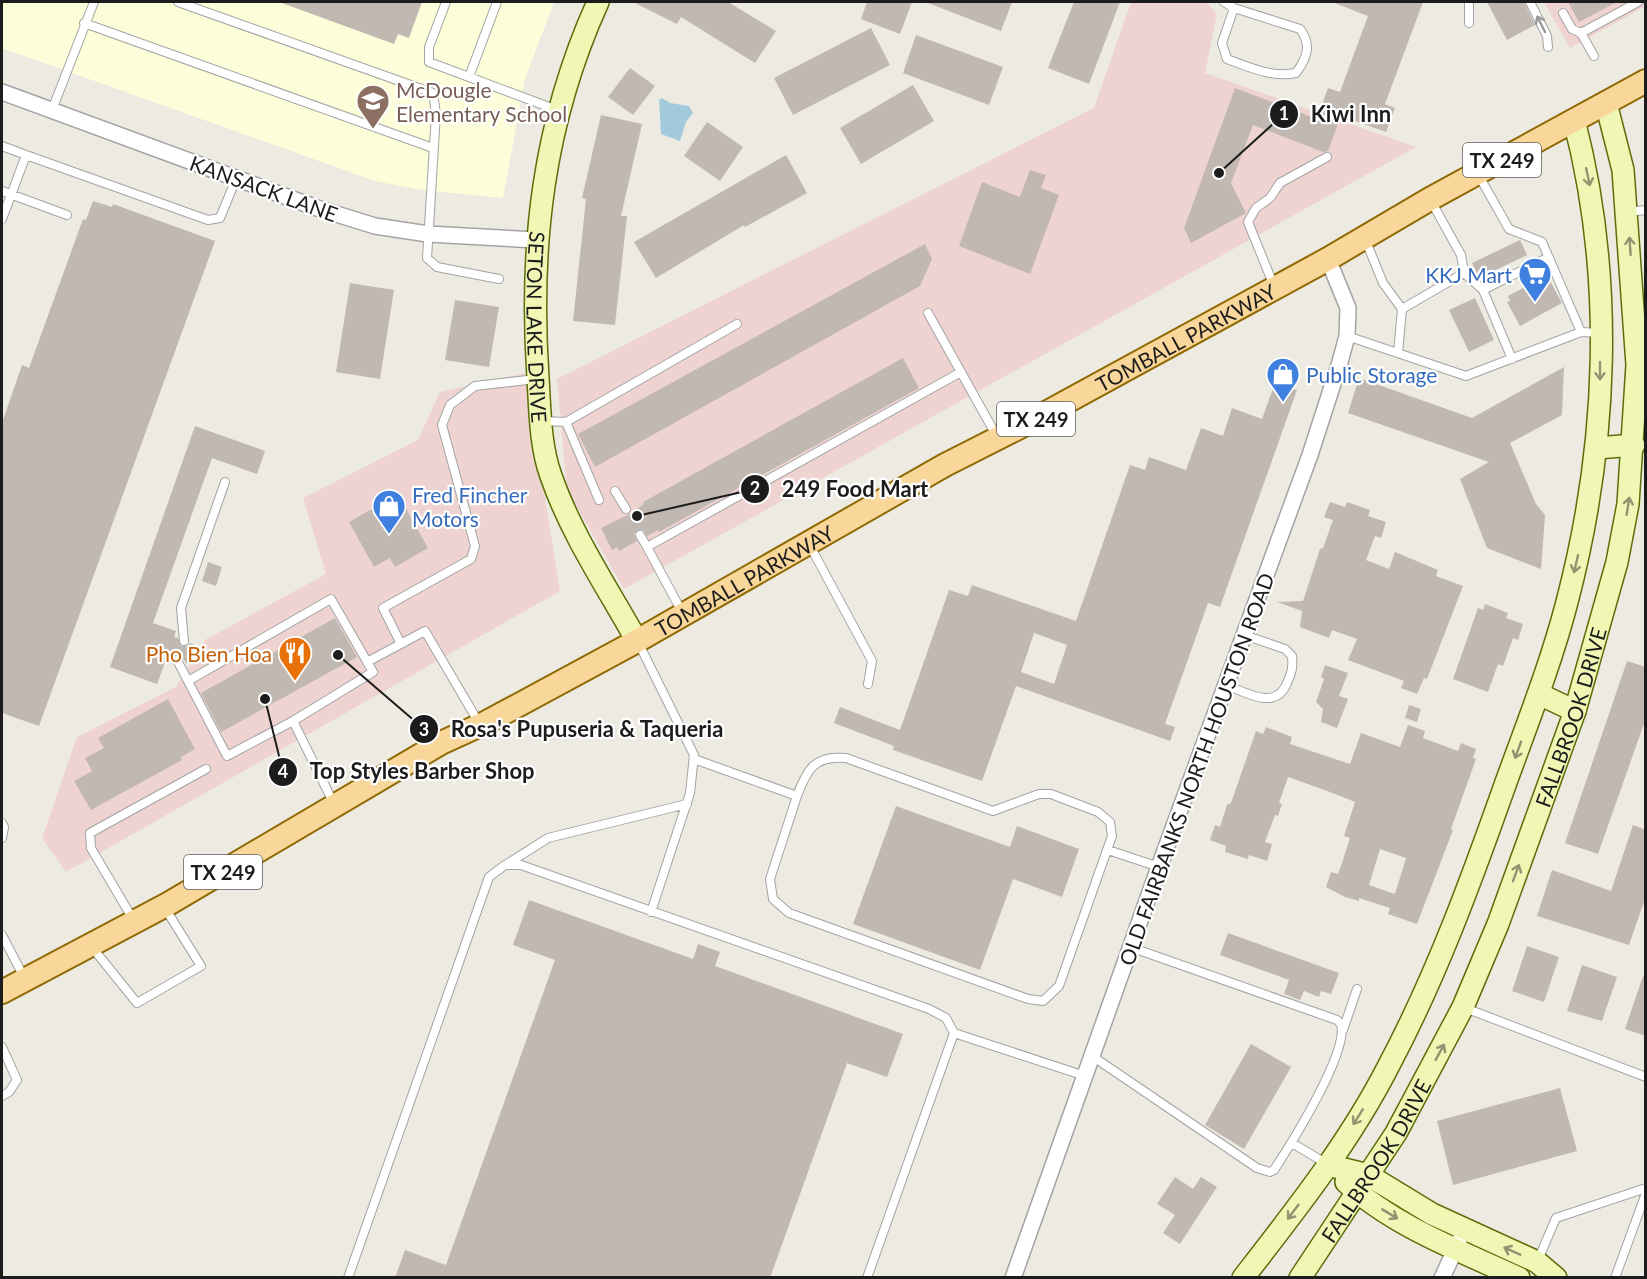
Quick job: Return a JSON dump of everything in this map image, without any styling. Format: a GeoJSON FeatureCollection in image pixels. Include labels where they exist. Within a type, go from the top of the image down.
{"type":"FeatureCollection","features":[{"type":"Feature","properties":{"kind":"main road","name":"SETON LAKE DRIVE"},"geometry":{"type":"LineString","coordinates":[[598,2],[558,111],[544,173],[536,240],[540,421],[550,474],[568,517],[637,640]]}},
{"type":"Feature","properties":{"kind":"main road","name":"TOMBALL PARKWAY"},"geometry":{"type":"LineString","coordinates":[[2,992],[164,906],[441,743],[480,725],[637,640],[945,465],[1328,259],[1430,199],[1646,81]]}},
{"type":"Feature","properties":{"kind":"main road","name":"FALLBROOK DRIVE"},"geometry":{"type":"LineString","coordinates":[[1300,1278],[1396,1133],[1463,1007],[1498,924],[1575,711],[1617,562],[1638,440],[1637,365],[1640,330],[1636,211],[1606,103]]}},
{"type":"Feature","properties":{"kind":"main road","name":"FALLBROOK DRIVE"},"geometry":{"type":"LineString","coordinates":[[1243,1278],[1328,1165],[1388,1069],[1453,929],[1539,694],[1578,555],[1597,448],[1600,408],[1590,332],[1597,237],[1591,188],[1574,120]]}},
{"type":"Feature","properties":{"kind":"main road"},"geometry":{"type":"LineString","coordinates":[[1597,448],[1638,440]]}},
{"type":"Feature","properties":{"kind":"main road"},"geometry":{"type":"LineString","coordinates":[[1539,694],[1575,711]]}},
{"type":"Feature","properties":{"kind":"main road"},"geometry":{"type":"LineString","coordinates":[[1328,1165],[1432,1214],[1460,1239],[1519,1278]]}},
{"type":"Feature","properties":{"kind":"main road"},"geometry":{"type":"LineString","coordinates":[[1460,1239],[1537,1262],[1556,1278]]}},
{"type":"Feature","properties":{"kind":"street","name":"KANSACK LANE"},"geometry":{"type":"LineString","coordinates":[[2,92],[236,178],[375,226],[428,234],[536,240]]}},
{"type":"Feature","properties":{"kind":"street","name":"OLD FAIRBANKS NORTH HOUSTON ROAD"},"geometry":{"type":"LineString","coordinates":[[1013,1278],[1159,867],[1311,455],[1347,336],[1348,308],[1328,259]]}},
{"type":"Feature","properties":{"kind":"street"},"geometry":{"type":"LineString","coordinates":[[1442,1278],[1460,1239]]}},
{"type":"Feature","properties":{"kind":"lane"},"geometry":{"type":"LineString","coordinates":[[52,110],[94,2]]}},
{"type":"Feature","properties":{"kind":"lane"},"geometry":{"type":"LineString","coordinates":[[178,2],[433,93],[436,114],[427,258],[437,267],[499,279]]}},
{"type":"Feature","properties":{"kind":"lane"},"geometry":{"type":"LineString","coordinates":[[446,2],[429,47],[429,62],[558,111]]}},
{"type":"Feature","properties":{"kind":"lane"},"geometry":{"type":"LineString","coordinates":[[470,77],[497,2]]}},
{"type":"Feature","properties":{"kind":"lane"},"geometry":{"type":"LineString","coordinates":[[1224,2],[1234,8],[1300,29],[1307,38],[1308,49],[1296,73],[1283,76],[1267,73],[1227,59],[1222,51],[1222,43],[1234,8]]}},
{"type":"Feature","properties":{"kind":"lane"},"geometry":{"type":"LineString","coordinates":[[1469,2],[1469,23]]}},
{"type":"Feature","properties":{"kind":"lane"},"geometry":{"type":"LineString","coordinates":[[1530,2],[1547,36],[1548,47]]}},
{"type":"Feature","properties":{"kind":"lane"},"geometry":{"type":"LineString","coordinates":[[1581,33],[1638,2]]}},
{"type":"Feature","properties":{"kind":"lane"},"geometry":{"type":"LineString","coordinates":[[1563,13],[1572,29],[1581,33],[1594,56]]}},
{"type":"Feature","properties":{"kind":"lane"},"geometry":{"type":"LineString","coordinates":[[84,23],[434,148]]}},
{"type":"Feature","properties":{"kind":"lane"},"geometry":{"type":"LineString","coordinates":[[2,146],[208,220],[220,218],[236,178]]}},
{"type":"Feature","properties":{"kind":"lane"},"geometry":{"type":"LineString","coordinates":[[2,219],[26,155]]}},
{"type":"Feature","properties":{"kind":"lane"},"geometry":{"type":"LineString","coordinates":[[1275,288],[1248,222],[1280,183],[1327,157]]}},
{"type":"Feature","properties":{"kind":"lane"},"geometry":{"type":"LineString","coordinates":[[1347,336],[1466,376],[1590,332],[1542,242],[1509,229],[1478,173]]}},
{"type":"Feature","properties":{"kind":"lane"},"geometry":{"type":"LineString","coordinates":[[2,191],[67,215]]}},
{"type":"Feature","properties":{"kind":"lane"},"geometry":{"type":"LineString","coordinates":[[1430,199],[1461,255],[1464,273],[1483,290],[1512,359]]}},
{"type":"Feature","properties":{"kind":"lane"},"geometry":{"type":"LineString","coordinates":[[1365,238],[1383,282],[1402,309],[1398,353]]}},
{"type":"Feature","properties":{"kind":"lane"},"geometry":{"type":"LineString","coordinates":[[1483,290],[1549,257]]}},
{"type":"Feature","properties":{"kind":"lane"},"geometry":{"type":"LineString","coordinates":[[1402,309],[1464,273]]}},
{"type":"Feature","properties":{"kind":"lane"},"geometry":{"type":"LineString","coordinates":[[928,313],[998,438]]}},
{"type":"Feature","properties":{"kind":"lane"},"geometry":{"type":"LineString","coordinates":[[540,421],[566,422],[737,324]]}},
{"type":"Feature","properties":{"kind":"lane"},"geometry":{"type":"LineString","coordinates":[[647,547],[961,372]]}},
{"type":"Feature","properties":{"kind":"lane"},"geometry":{"type":"LineString","coordinates":[[401,644],[383,608],[471,559],[475,546],[442,425],[450,405],[475,386],[538,379]]}},
{"type":"Feature","properties":{"kind":"lane"},"geometry":{"type":"LineString","coordinates":[[566,422],[599,500]]}},
{"type":"Feature","properties":{"kind":"lane"},"geometry":{"type":"LineString","coordinates":[[184,640],[181,609],[225,482]]}},
{"type":"Feature","properties":{"kind":"lane"},"geometry":{"type":"LineString","coordinates":[[615,491],[626,509]]}},
{"type":"Feature","properties":{"kind":"lane"},"geometry":{"type":"LineString","coordinates":[[640,535],[684,614]]}},
{"type":"Feature","properties":{"kind":"lane"},"geometry":{"type":"LineString","coordinates":[[809,543],[872,661],[868,684]]}},
{"type":"Feature","properties":{"kind":"lane"},"geometry":{"type":"LineString","coordinates":[[177,660],[227,756],[293,721],[373,672],[331,599],[188,681]]}},
{"type":"Feature","properties":{"kind":"lane"},"geometry":{"type":"LineString","coordinates":[[367,662],[425,631],[480,725]]}},
{"type":"Feature","properties":{"kind":"lane"},"geometry":{"type":"LineString","coordinates":[[1226,685],[1267,699],[1276,699],[1284,693],[1294,668],[1292,656],[1284,649],[1244,634]]}},
{"type":"Feature","properties":{"kind":"lane"},"geometry":{"type":"LineString","coordinates":[[637,640],[677,716],[694,759],[687,804],[651,912]]}},
{"type":"Feature","properties":{"kind":"lane"},"geometry":{"type":"LineString","coordinates":[[293,721],[335,806]]}},
{"type":"Feature","properties":{"kind":"lane"},"geometry":{"type":"LineString","coordinates":[[832,757],[846,758],[993,811],[1039,794],[1051,794],[1098,812],[1110,822],[1112,836],[1059,986],[1044,1001],[1028,999],[789,913],[773,899],[770,879],[797,796],[806,773],[816,763],[832,757]]}},
{"type":"Feature","properties":{"kind":"lane"},"geometry":{"type":"LineString","coordinates":[[694,759],[797,796]]}},
{"type":"Feature","properties":{"kind":"lane"},"geometry":{"type":"LineString","coordinates":[[134,922],[91,848],[90,833],[206,769]]}},
{"type":"Feature","properties":{"kind":"lane"},"geometry":{"type":"LineString","coordinates":[[348,1278],[489,877],[548,838],[687,804]]}},
{"type":"Feature","properties":{"kind":"lane"},"geometry":{"type":"LineString","coordinates":[[2,823],[4,827],[2,838]]}},
{"type":"Feature","properties":{"kind":"lane"},"geometry":{"type":"LineString","coordinates":[[1108,850],[1159,867]]}},
{"type":"Feature","properties":{"kind":"lane"},"geometry":{"type":"LineString","coordinates":[[506,865],[521,865],[929,1009],[946,1018],[954,1032],[1084,1076]]}},
{"type":"Feature","properties":{"kind":"lane"},"geometry":{"type":"LineString","coordinates":[[90,945],[138,1003],[201,966],[164,906]]}},
{"type":"Feature","properties":{"kind":"lane"},"geometry":{"type":"LineString","coordinates":[[2,935],[25,980]]}},
{"type":"Feature","properties":{"kind":"lane"},"geometry":{"type":"LineString","coordinates":[[1131,947],[1336,1020],[1343,1030]]}},
{"type":"Feature","properties":{"kind":"lane"},"geometry":{"type":"LineString","coordinates":[[1092,1056],[1264,1172],[1274,1170],[1315,1102],[1357,989]]}},
{"type":"Feature","properties":{"kind":"lane"},"geometry":{"type":"LineString","coordinates":[[1463,1007],[1646,1077]]}},
{"type":"Feature","properties":{"kind":"lane"},"geometry":{"type":"LineString","coordinates":[[867,1278],[954,1032]]}},
{"type":"Feature","properties":{"kind":"lane"},"geometry":{"type":"LineString","coordinates":[[2,1047],[16,1080],[9,1092],[2,1096]]}},
{"type":"Feature","properties":{"kind":"lane"},"geometry":{"type":"LineString","coordinates":[[1292,1143],[1328,1165]]}},
{"type":"Feature","properties":{"kind":"lane"},"geometry":{"type":"LineString","coordinates":[[1537,1262],[1556,1218],[1646,1188]]}},
{"type":"Feature","properties":{"kind":"lane"},"geometry":{"type":"LineString","coordinates":[[1615,1278],[1646,1193]]}},
{"type":"Feature","properties":{"kind":"shaded area","name":"McDougle Elementary School"},"geometry":{"type":"Polygon","coordinates":[[[2,2],[554,2],[525,79],[503,198],[421,190],[375,181],[2,48],[2,2]]]}},
{"type":"Feature","properties":{"kind":"shaded area"},"geometry":{"type":"Polygon","coordinates":[[[1131,2],[1206,2],[1217,14],[1205,73],[1416,147],[624,589],[567,490],[557,379],[1094,108],[1131,2]]]}},
{"type":"Feature","properties":{"kind":"shaded area"},"geometry":{"type":"Polygon","coordinates":[[[1544,2],[1645,2],[1646,6],[1570,48],[1544,2]]]}},
{"type":"Feature","properties":{"kind":"shaded area"},"geometry":{"type":"Polygon","coordinates":[[[525,373],[560,591],[66,872],[42,838],[77,737],[176,687],[205,640],[326,574],[303,498],[418,440],[440,392],[525,373]]]}},
{"type":"Feature","properties":{"kind":"water"},"geometry":{"type":"Polygon","coordinates":[[[662,98],[670,103],[689,106],[693,113],[686,122],[680,141],[661,134],[659,100],[662,98]]]}},
{"type":"Feature","properties":{"kind":"building"},"geometry":{"type":"Polygon","coordinates":[[[279,2],[422,2],[409,38],[398,34],[394,44],[279,2]]]}},
{"type":"Feature","properties":{"kind":"building"},"geometry":{"type":"Polygon","coordinates":[[[633,2],[728,2],[776,31],[755,63],[681,17],[677,24],[633,2]]]}},
{"type":"Feature","properties":{"kind":"building"},"geometry":{"type":"Polygon","coordinates":[[[867,2],[912,2],[900,34],[861,19],[867,2]]]}},
{"type":"Feature","properties":{"kind":"building"},"geometry":{"type":"Polygon","coordinates":[[[925,2],[1012,2],[1001,31],[925,2]]]}},
{"type":"Feature","properties":{"kind":"building"},"geometry":{"type":"Polygon","coordinates":[[[1074,2],[1120,2],[1089,84],[1048,68],[1074,2]]]}},
{"type":"Feature","properties":{"kind":"building"},"geometry":{"type":"Polygon","coordinates":[[[1332,2],[1423,2],[1385,104],[1395,108],[1386,132],[1341,116],[1328,151],[1323,152],[1253,125],[1231,183],[1246,213],[1191,243],[1184,228],[1235,88],[1317,119],[1328,88],[1340,92],[1368,16],[1332,2]]]}},
{"type":"Feature","properties":{"kind":"building"},"geometry":{"type":"Polygon","coordinates":[[[1487,2],[1524,2],[1535,25],[1507,40],[1487,2]]]}},
{"type":"Feature","properties":{"kind":"building"},"geometry":{"type":"Polygon","coordinates":[[[1568,2],[1617,2],[1579,22],[1568,2]]]}},
{"type":"Feature","properties":{"kind":"building"},"geometry":{"type":"Polygon","coordinates":[[[871,28],[890,65],[793,115],[774,78],[871,28]]]}},
{"type":"Feature","properties":{"kind":"building"},"geometry":{"type":"Polygon","coordinates":[[[916,35],[1003,67],[989,105],[903,73],[916,35]]]}},
{"type":"Feature","properties":{"kind":"building"},"geometry":{"type":"Polygon","coordinates":[[[630,68],[655,86],[633,115],[608,97],[630,68]]]}},
{"type":"Feature","properties":{"kind":"building"},"geometry":{"type":"Polygon","coordinates":[[[913,85],[934,121],[861,164],[840,128],[913,85]]]}},
{"type":"Feature","properties":{"kind":"building"},"geometry":{"type":"Polygon","coordinates":[[[601,115],[642,124],[621,216],[627,216],[615,325],[573,321],[586,199],[582,198],[601,115]]]}},
{"type":"Feature","properties":{"kind":"building"},"geometry":{"type":"Polygon","coordinates":[[[707,122],[743,147],[720,181],[684,156],[707,122]]]}},
{"type":"Feature","properties":{"kind":"building"},"geometry":{"type":"Polygon","coordinates":[[[786,155],[807,193],[745,227],[744,225],[656,278],[634,242],[786,155]]]}},
{"type":"Feature","properties":{"kind":"building"},"geometry":{"type":"Polygon","coordinates":[[[1030,170],[1046,175],[1041,188],[1059,195],[1030,274],[959,246],[982,182],[1020,197],[1030,170]]]}},
{"type":"Feature","properties":{"kind":"building"},"geometry":{"type":"Polygon","coordinates":[[[93,201],[112,207],[113,204],[215,241],[39,726],[2,713],[2,423],[22,365],[29,368],[83,219],[86,220],[93,201]]]}},
{"type":"Feature","properties":{"kind":"building","name":"KKJ Mart"},"geometry":{"type":"Polygon","coordinates":[[[1520,240],[1527,255],[1479,278],[1472,263],[1520,240]]]}},
{"type":"Feature","properties":{"kind":"building"},"geometry":{"type":"Polygon","coordinates":[[[925,244],[932,259],[920,286],[595,467],[578,434],[925,244]]]}},
{"type":"Feature","properties":{"kind":"building","name":"KKJ Mart"},"geometry":{"type":"Polygon","coordinates":[[[1542,278],[1544,282],[1549,279],[1562,303],[1520,326],[1507,302],[1510,301],[1508,296],[1542,278]]]}},
{"type":"Feature","properties":{"kind":"building"},"geometry":{"type":"Polygon","coordinates":[[[350,283],[394,290],[380,379],[336,372],[350,283]]]}},
{"type":"Feature","properties":{"kind":"building"},"geometry":{"type":"Polygon","coordinates":[[[1475,298],[1494,340],[1469,352],[1449,310],[1475,298]]]}},
{"type":"Feature","properties":{"kind":"building"},"geometry":{"type":"Polygon","coordinates":[[[455,300],[499,307],[489,367],[445,360],[455,300]]]}},
{"type":"Feature","properties":{"kind":"building"},"geometry":{"type":"Polygon","coordinates":[[[903,358],[919,388],[659,532],[658,530],[647,536],[643,530],[638,530],[634,534],[637,541],[619,551],[617,547],[612,550],[601,528],[630,514],[644,504],[643,502],[903,358]]]}},
{"type":"Feature","properties":{"kind":"building"},"geometry":{"type":"Polygon","coordinates":[[[1564,367],[1562,415],[1510,443],[1536,504],[1545,515],[1541,569],[1487,548],[1460,479],[1489,462],[1348,413],[1359,378],[1472,418],[1564,367]]]}},
{"type":"Feature","properties":{"kind":"building"},"geometry":{"type":"Polygon","coordinates":[[[1275,383],[1297,390],[1220,607],[1208,603],[1165,724],[1175,727],[1170,741],[1016,686],[982,781],[893,750],[894,746],[834,723],[840,707],[900,730],[949,590],[968,596],[972,585],[1076,621],[1130,465],[1145,470],[1149,457],[1186,470],[1201,428],[1223,436],[1232,408],[1262,419],[1275,383]],[[1034,633],[1021,672],[1054,684],[1067,645],[1034,633]]]}},
{"type":"Feature","properties":{"kind":"building"},"geometry":{"type":"Polygon","coordinates":[[[195,426],[265,451],[257,474],[212,458],[153,623],[176,631],[174,637],[178,638],[181,646],[194,644],[187,664],[180,655],[167,657],[157,684],[110,667],[195,426]]]}},
{"type":"Feature","properties":{"kind":"building"},"geometry":{"type":"Polygon","coordinates":[[[1330,502],[1345,507],[1347,502],[1370,510],[1368,516],[1386,522],[1381,538],[1375,536],[1366,560],[1389,569],[1395,552],[1438,570],[1436,576],[1463,586],[1427,679],[1424,678],[1417,694],[1401,688],[1404,681],[1348,660],[1357,639],[1332,630],[1329,638],[1300,627],[1302,611],[1277,602],[1303,601],[1320,549],[1323,548],[1333,520],[1324,517],[1330,502]]]}},
{"type":"Feature","properties":{"kind":"building","name":"Fred Fincher Motors"},"geometry":{"type":"Polygon","coordinates":[[[379,505],[385,515],[404,505],[428,548],[395,567],[390,558],[374,567],[349,522],[379,505]]]}},
{"type":"Feature","properties":{"kind":"building"},"geometry":{"type":"Polygon","coordinates":[[[208,562],[222,567],[216,586],[202,581],[208,562]]]}},
{"type":"Feature","properties":{"kind":"building"},"geometry":{"type":"Polygon","coordinates":[[[1485,604],[1508,613],[1506,618],[1523,624],[1518,640],[1513,638],[1503,666],[1498,664],[1488,692],[1453,679],[1478,608],[1483,610],[1485,604]]]}},
{"type":"Feature","properties":{"kind":"building"},"geometry":{"type":"Polygon","coordinates":[[[335,618],[357,657],[221,732],[201,693],[335,618]]]}},
{"type":"Feature","properties":{"kind":"building"},"geometry":{"type":"Polygon","coordinates":[[[1627,661],[1646,667],[1646,718],[1598,854],[1565,843],[1627,661]]]}},
{"type":"Feature","properties":{"kind":"building"},"geometry":{"type":"Polygon","coordinates":[[[1325,665],[1348,673],[1339,696],[1348,699],[1337,728],[1321,722],[1323,709],[1316,702],[1324,679],[1321,677],[1325,665]]]}},
{"type":"Feature","properties":{"kind":"building"},"geometry":{"type":"Polygon","coordinates":[[[168,699],[195,749],[181,757],[182,760],[91,810],[74,781],[92,771],[85,758],[104,748],[98,738],[168,699]]]}},
{"type":"Feature","properties":{"kind":"building"},"geometry":{"type":"Polygon","coordinates":[[[1409,705],[1421,709],[1417,722],[1405,718],[1409,705]]]}},
{"type":"Feature","properties":{"kind":"building"},"geometry":{"type":"Polygon","coordinates":[[[1408,725],[1425,731],[1423,738],[1458,751],[1461,743],[1476,749],[1473,758],[1476,759],[1451,829],[1453,830],[1417,924],[1388,914],[1390,908],[1359,898],[1359,901],[1345,897],[1326,887],[1331,872],[1338,874],[1341,866],[1350,838],[1344,836],[1355,802],[1288,777],[1279,803],[1282,804],[1278,816],[1275,815],[1265,842],[1272,844],[1267,861],[1249,855],[1248,859],[1225,852],[1226,846],[1210,840],[1215,825],[1220,827],[1227,805],[1231,803],[1256,731],[1263,734],[1266,727],[1292,737],[1290,744],[1350,764],[1361,733],[1400,747],[1408,725]],[[1380,849],[1369,885],[1395,894],[1406,858],[1380,849]]]}},
{"type":"Feature","properties":{"kind":"building"},"geometry":{"type":"Polygon","coordinates":[[[896,806],[1010,847],[1017,826],[1079,849],[1062,897],[1013,879],[980,970],[853,924],[896,806]]]}},
{"type":"Feature","properties":{"kind":"building"},"geometry":{"type":"Polygon","coordinates":[[[1633,825],[1646,830],[1646,896],[1629,945],[1537,916],[1552,870],[1611,891],[1633,825]]]}},
{"type":"Feature","properties":{"kind":"building"},"geometry":{"type":"Polygon","coordinates":[[[529,900],[693,959],[698,944],[720,952],[715,966],[903,1034],[887,1077],[847,1063],[770,1278],[395,1278],[405,1250],[446,1265],[555,960],[513,945],[529,900]]]}},
{"type":"Feature","properties":{"kind":"building"},"geometry":{"type":"Polygon","coordinates":[[[1228,933],[1339,973],[1331,994],[1321,991],[1319,997],[1304,991],[1300,1000],[1284,994],[1289,980],[1220,955],[1228,933]]]}},
{"type":"Feature","properties":{"kind":"building"},"geometry":{"type":"Polygon","coordinates":[[[1527,946],[1559,957],[1544,1002],[1512,991],[1527,946]]]}},
{"type":"Feature","properties":{"kind":"building"},"geometry":{"type":"Polygon","coordinates":[[[1582,965],[1617,977],[1602,1021],[1567,1011],[1582,965]]]}},
{"type":"Feature","properties":{"kind":"building"},"geometry":{"type":"Polygon","coordinates":[[[1643,976],[1646,977],[1646,1036],[1625,1029],[1643,976]]]}},
{"type":"Feature","properties":{"kind":"building"},"geometry":{"type":"Polygon","coordinates":[[[1251,1044],[1291,1067],[1244,1149],[1205,1125],[1251,1044]]]}},
{"type":"Feature","properties":{"kind":"building"},"geometry":{"type":"Polygon","coordinates":[[[1560,1088],[1577,1151],[1453,1185],[1437,1121],[1560,1088]]]}},
{"type":"Feature","properties":{"kind":"building"},"geometry":{"type":"Polygon","coordinates":[[[1175,1177],[1193,1189],[1201,1177],[1217,1187],[1180,1244],[1163,1233],[1175,1215],[1157,1204],[1175,1177]]]}},
{"type":"Feature","properties":{"kind":"place","name":"McDougle Elementary School"},"geometry":{"type":"Point","coordinates":[373,130]}},
{"type":"Feature","properties":{"kind":"place","name":"Kiwi Inn"},"geometry":{"type":"Point","coordinates":[1219,173]}},
{"type":"Feature","properties":{"kind":"place","name":"KKJ Mart"},"geometry":{"type":"Point","coordinates":[1535,303]}},
{"type":"Feature","properties":{"kind":"place","name":"Public Storage"},"geometry":{"type":"Point","coordinates":[1283,403]}},
{"type":"Feature","properties":{"kind":"place","name":"249 Food Mart"},"geometry":{"type":"Point","coordinates":[637,516]}},
{"type":"Feature","properties":{"kind":"place","name":"Fred Fincher Motors"},"geometry":{"type":"Point","coordinates":[389,535]}},
{"type":"Feature","properties":{"kind":"place","name":"Rosa's Pupuseria & Taqueria"},"geometry":{"type":"Point","coordinates":[338,655]}},
{"type":"Feature","properties":{"kind":"place","name":"Pho Bien Hoa"},"geometry":{"type":"Point","coordinates":[295,682]}},
{"type":"Feature","properties":{"kind":"place","name":"Top Styles Barber Shop"},"geometry":{"type":"Point","coordinates":[265,699]}}]}
